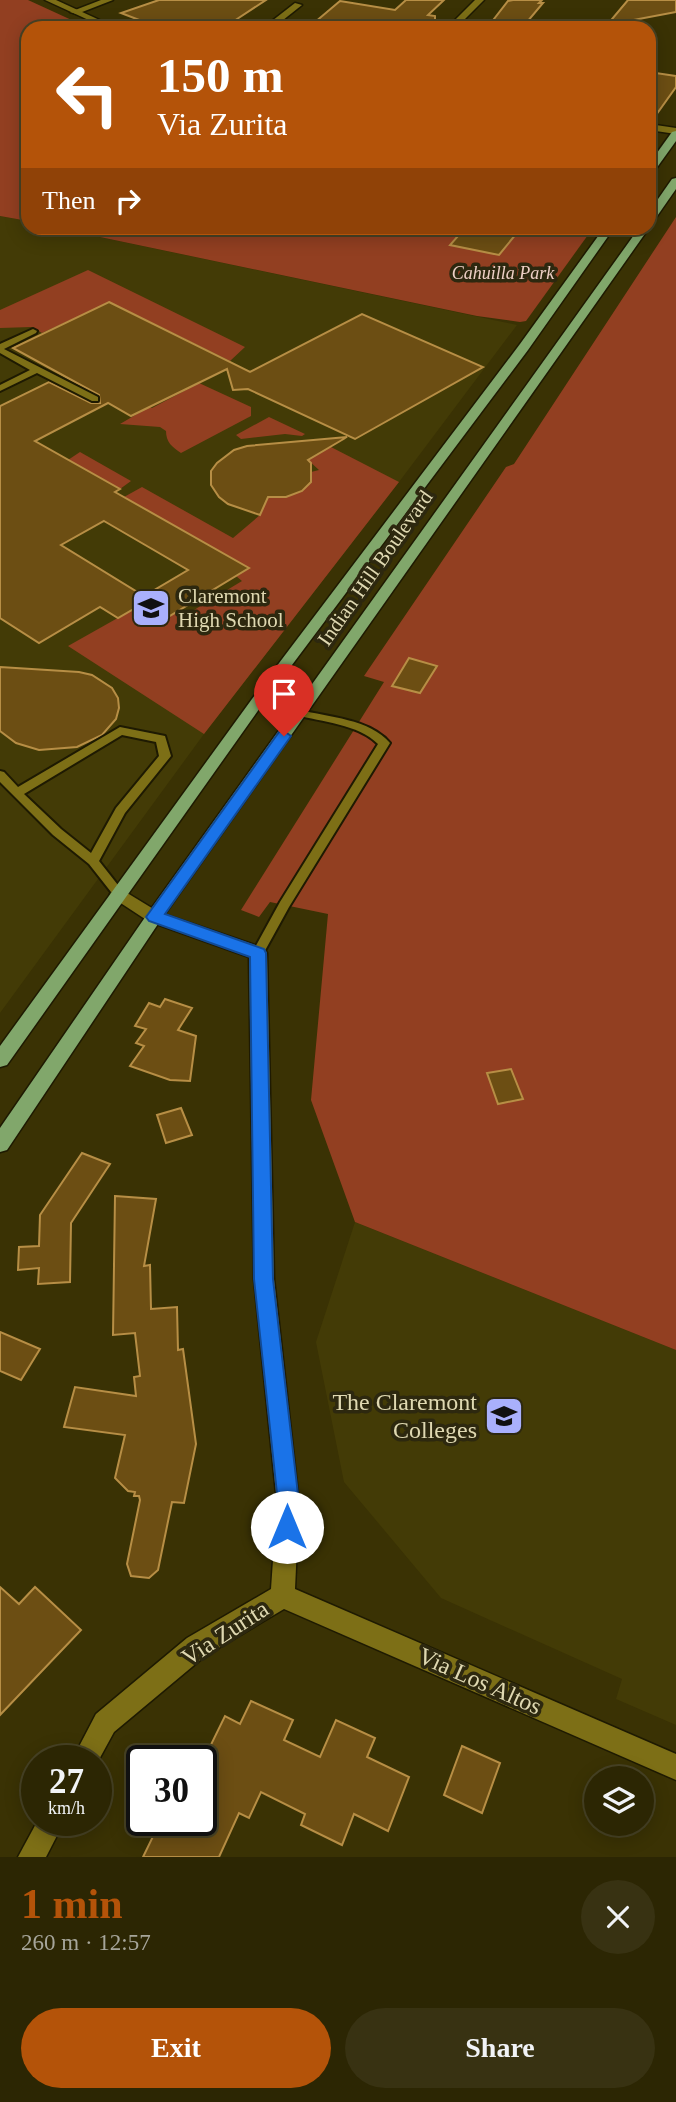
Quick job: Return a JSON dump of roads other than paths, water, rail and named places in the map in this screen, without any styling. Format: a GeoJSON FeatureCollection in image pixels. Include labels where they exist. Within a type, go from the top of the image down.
{"type":"FeatureCollection","features":[{"type":"Feature","properties":{"kind":"main road"},"geometry":{"type":"LineString","coordinates":[[656,161],[676,132]]}},
{"type":"Feature","properties":{"kind":"main road"},"geometry":{"type":"LineString","coordinates":[[656,210],[676,181]]}},
{"type":"Feature","properties":{"kind":"main road","name":"Indian Hill Boulevard"},"geometry":{"type":"LineString","coordinates":[[0,1060],[257,702],[524,347],[604,235]]}},
{"type":"Feature","properties":{"kind":"main road","name":"Indian Hill Boulevard"},"geometry":{"type":"LineString","coordinates":[[0,1144],[154,917],[639,235]]}},
{"type":"Feature","properties":{"kind":"street"},"geometry":{"type":"LineString","coordinates":[[50,0],[96,21]]}},
{"type":"Feature","properties":{"kind":"street"},"geometry":{"type":"LineString","coordinates":[[74,12],[109,0]]}},
{"type":"Feature","properties":{"kind":"street"},"geometry":{"type":"LineString","coordinates":[[458,21],[480,0]]}},
{"type":"Feature","properties":{"kind":"street"},"geometry":{"type":"LineString","coordinates":[[276,21],[298,5]]}},
{"type":"Feature","properties":{"kind":"street"},"geometry":{"type":"LineString","coordinates":[[656,128],[676,132]]}},
{"type":"Feature","properties":{"kind":"street"},"geometry":{"type":"LineString","coordinates":[[119,894],[154,917],[258,953]]}},
{"type":"Feature","properties":{"kind":"street","name":"Via Zurita"},"geometry":{"type":"LineString","coordinates":[[93,1745],[105,1723],[196,1647],[283,1596],[288,1503],[264,1279],[258,953]]}},
{"type":"Feature","properties":{"kind":"street","name":"Via Los Altos"},"geometry":{"type":"LineString","coordinates":[[283,1596],[676,1767]]}},
{"type":"Feature","properties":{"kind":"street"},"geometry":{"type":"LineString","coordinates":[[31,1857],[43,1836]]}},
{"type":"Feature","properties":{"kind":"lane"},"geometry":{"type":"LineString","coordinates":[[0,348],[33,331]]}},
{"type":"Feature","properties":{"kind":"lane"},"geometry":{"type":"LineString","coordinates":[[0,348],[95,400]]}},
{"type":"Feature","properties":{"kind":"lane"},"geometry":{"type":"LineString","coordinates":[[0,388],[37,370]]}},
{"type":"Feature","properties":{"kind":"lane"},"geometry":{"type":"LineString","coordinates":[[258,953],[284,905],[384,743],[379,736],[300,713]]}},
{"type":"Feature","properties":{"kind":"lane"},"geometry":{"type":"LineString","coordinates":[[17,793],[120,731],[161,739],[165,756],[120,811],[93,861]]}},
{"type":"Feature","properties":{"kind":"lane"},"geometry":{"type":"LineString","coordinates":[[0,775],[57,832],[93,861],[119,894]]}},
{"type":"Feature","properties":{"kind":"place","name":"Claremont High School"},"geometry":{"type":"Point","coordinates":[151,608]}},
{"type":"Feature","properties":{"kind":"place","name":"The Claremont Colleges"},"geometry":{"type":"Point","coordinates":[504,1416]}},
{"type":"Feature","properties":{"kind":"park label","name":"Cahuilla Park"},"geometry":{"type":"Point","coordinates":[503,273]}}]}
